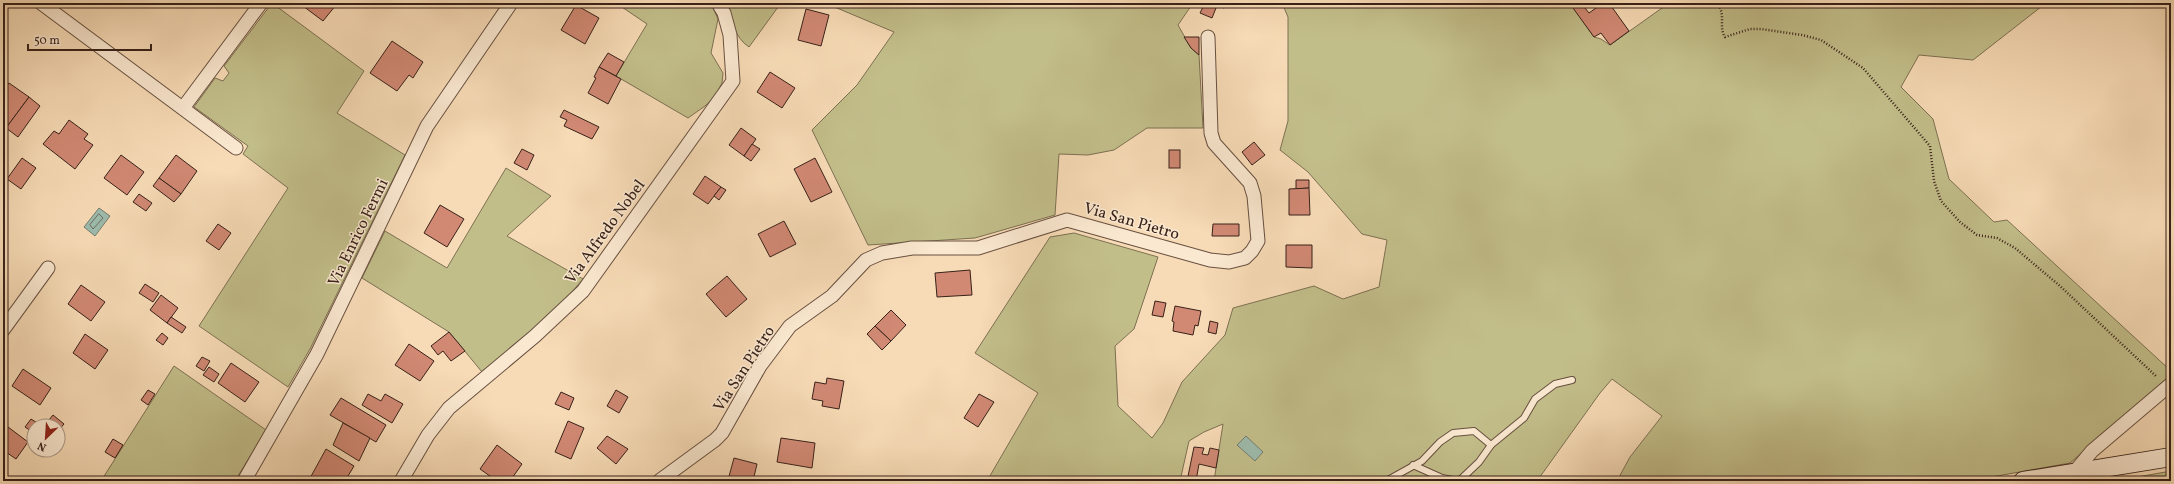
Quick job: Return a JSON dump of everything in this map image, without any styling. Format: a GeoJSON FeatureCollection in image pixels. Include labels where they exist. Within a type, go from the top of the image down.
{"type":"FeatureCollection","features":[{"type":"Feature","properties":{"kind":"main road"},"geometry":{"type":"LineString","coordinates":[[2022,481],[2070,476],[2171,457]]}},
{"type":"Feature","properties":{"kind":"street"},"geometry":{"type":"LineString","coordinates":[[42,3],[236,148]]}},
{"type":"Feature","properties":{"kind":"street"},"geometry":{"type":"LineString","coordinates":[[183,108],[262,3]]}},
{"type":"Feature","properties":{"kind":"street","name":"Via Enrico Fermi"},"geometry":{"type":"LineString","coordinates":[[244,481],[317,354],[427,126],[439,106],[511,3]]}},
{"type":"Feature","properties":{"kind":"street","name":"Via Alfredo Nobel"},"geometry":{"type":"LineString","coordinates":[[401,481],[428,435],[449,408],[535,336],[583,291],[733,81],[730,35],[724,13],[718,3]]}},
{"type":"Feature","properties":{"kind":"street","name":"Via San Pietro"},"geometry":{"type":"LineString","coordinates":[[659,481],[716,440],[722,433],[760,366],[790,326],[832,296],[866,260],[882,253],[912,248],[978,248],[1067,220],[1210,260],[1230,262],[1245,258],[1252,251],[1258,241],[1254,196],[1250,183],[1214,143],[1211,133],[1208,37]]}},
{"type":"Feature","properties":{"kind":"street"},"geometry":{"type":"LineString","coordinates":[[3,330],[48,268]]}},
{"type":"Feature","properties":{"kind":"street"},"geometry":{"type":"LineString","coordinates":[[2070,476],[2092,451],[2169,385]]}},
{"type":"Feature","properties":{"kind":"lane"},"geometry":{"type":"LineString","coordinates":[[1413,465],[1442,478],[1458,481],[1478,462],[1491,445],[1524,418],[1535,399],[1555,384],[1572,380]]}},
{"type":"Feature","properties":{"kind":"lane"},"geometry":{"type":"LineString","coordinates":[[1386,481],[1422,460],[1440,442],[1453,433],[1474,431],[1491,445]]}},
{"type":"Feature","properties":{"kind":"path"},"geometry":{"type":"LineString","coordinates":[[1716,3],[1719,5],[1722,16],[1722,31],[1725,37],[1750,29],[1761,29],[1802,35],[1821,40],[1863,68],[1930,146],[1934,181],[1941,201],[1960,222],[1977,235],[1997,238],[2015,248],[2060,286],[2169,385]]}},
{"type":"Feature","properties":{"kind":"shaded area"},"geometry":{"type":"Polygon","coordinates":[[[272,3],[364,71],[337,113],[405,155],[310,349],[288,387],[199,326],[288,188],[243,154],[248,146],[194,107],[215,78],[223,81],[229,73],[224,66],[272,3]]]}},
{"type":"Feature","properties":{"kind":"shaded area"},"geometry":{"type":"Polygon","coordinates":[[[616,3],[711,3],[718,19],[711,53],[723,73],[722,83],[714,98],[688,118],[616,76],[647,24],[616,3]]]}},
{"type":"Feature","properties":{"kind":"shaded area"},"geometry":{"type":"Polygon","coordinates":[[[724,3],[781,3],[749,47],[737,33],[724,3]]]}},
{"type":"Feature","properties":{"kind":"shaded area"},"geometry":{"type":"Polygon","coordinates":[[[825,3],[1193,3],[1178,25],[1191,48],[1199,55],[1203,128],[1147,128],[1114,150],[1088,155],[1059,154],[1055,215],[975,238],[868,245],[812,130],[857,85],[894,32],[825,3]]]}},
{"type":"Feature","properties":{"kind":"shaded area"},"geometry":{"type":"Polygon","coordinates":[[[1282,3],[1570,3],[1594,37],[1601,39],[1610,45],[1669,3],[2046,3],[1973,60],[1919,55],[1901,87],[1933,119],[1949,179],[1994,222],[2007,220],[2171,371],[2171,375],[2070,463],[1969,481],[1617,481],[1630,457],[1662,416],[1612,379],[1600,393],[1537,481],[1214,481],[1223,424],[1204,432],[1189,441],[1180,481],[987,481],[1038,393],[975,353],[1050,237],[1074,233],[1158,257],[1134,329],[1115,346],[1118,406],[1152,438],[1163,423],[1182,382],[1225,335],[1233,308],[1314,286],[1343,299],[1379,287],[1387,240],[1362,234],[1308,172],[1280,150],[1288,121],[1288,17],[1282,3]]]}},
{"type":"Feature","properties":{"kind":"shaded area"},"geometry":{"type":"Polygon","coordinates":[[[506,168],[551,196],[507,236],[583,279],[571,293],[572,297],[525,339],[482,372],[449,332],[362,278],[385,231],[447,268],[506,168]]]}},
{"type":"Feature","properties":{"kind":"shaded area"},"geometry":{"type":"Polygon","coordinates":[[[174,366],[266,430],[235,481],[101,481],[174,366]]]}},
{"type":"Feature","properties":{"kind":"shaded area"},"geometry":{"type":"Polygon","coordinates":[[[2171,471],[2171,481],[2115,481],[2171,471]]]}},
{"type":"Feature","properties":{"kind":"water"},"geometry":{"type":"Polygon","coordinates":[[[99,208],[110,216],[95,236],[84,227],[99,208]]]}},
{"type":"Feature","properties":{"kind":"water"},"geometry":{"type":"Polygon","coordinates":[[[1246,436],[1263,452],[1255,461],[1237,445],[1246,436]]]}},
{"type":"Feature","properties":{"kind":"building"},"geometry":{"type":"Polygon","coordinates":[[[299,3],[333,3],[336,5],[323,21],[299,3]]]}},
{"type":"Feature","properties":{"kind":"building"},"geometry":{"type":"Polygon","coordinates":[[[1205,3],[1218,3],[1212,18],[1200,13],[1205,3]]]}},
{"type":"Feature","properties":{"kind":"building"},"geometry":{"type":"Polygon","coordinates":[[[1218,3],[1227,3],[1224,8],[1217,5],[1218,3]]]}},
{"type":"Feature","properties":{"kind":"building"},"geometry":{"type":"Polygon","coordinates":[[[1581,3],[1589,13],[1603,3],[1609,3],[1629,31],[1610,45],[1601,33],[1594,37],[1573,8],[1581,3]]]}},
{"type":"Feature","properties":{"kind":"building"},"geometry":{"type":"Polygon","coordinates":[[[576,5],[599,18],[585,44],[561,30],[576,5]]]}},
{"type":"Feature","properties":{"kind":"building"},"geometry":{"type":"Polygon","coordinates":[[[806,9],[829,15],[821,46],[798,40],[806,9]]]}},
{"type":"Feature","properties":{"kind":"building"},"geometry":{"type":"Polygon","coordinates":[[[1184,37],[1199,37],[1199,55],[1191,48],[1184,37]]]}},
{"type":"Feature","properties":{"kind":"building"},"geometry":{"type":"Polygon","coordinates":[[[392,41],[423,62],[413,78],[409,75],[397,91],[370,73],[392,41]]]}},
{"type":"Feature","properties":{"kind":"building"},"geometry":{"type":"Polygon","coordinates":[[[608,53],[624,62],[616,76],[599,67],[608,53]]]}},
{"type":"Feature","properties":{"kind":"building"},"geometry":{"type":"Polygon","coordinates":[[[599,67],[621,79],[608,104],[588,93],[596,78],[594,77],[599,67]]]}},
{"type":"Feature","properties":{"kind":"building"},"geometry":{"type":"Polygon","coordinates":[[[770,72],[795,88],[782,108],[757,92],[770,72]]]}},
{"type":"Feature","properties":{"kind":"building"},"geometry":{"type":"Polygon","coordinates":[[[9,83],[29,97],[6,128],[3,126],[3,91],[9,83]]]}},
{"type":"Feature","properties":{"kind":"building"},"geometry":{"type":"Polygon","coordinates":[[[29,97],[40,106],[18,137],[6,128],[29,97]]]}},
{"type":"Feature","properties":{"kind":"building"},"geometry":{"type":"Polygon","coordinates":[[[564,110],[599,127],[592,139],[564,126],[567,120],[560,117],[564,110]]]}},
{"type":"Feature","properties":{"kind":"building"},"geometry":{"type":"Polygon","coordinates":[[[69,120],[88,134],[84,139],[93,145],[75,169],[43,144],[54,131],[59,134],[69,120]]]}},
{"type":"Feature","properties":{"kind":"building"},"geometry":{"type":"Polygon","coordinates":[[[741,128],[756,139],[744,156],[729,145],[741,128]]]}},
{"type":"Feature","properties":{"kind":"building"},"geometry":{"type":"Polygon","coordinates":[[[1254,142],[1265,155],[1252,165],[1242,152],[1254,142]]]}},
{"type":"Feature","properties":{"kind":"building"},"geometry":{"type":"Polygon","coordinates":[[[752,144],[760,149],[751,161],[744,156],[752,144]]]}},
{"type":"Feature","properties":{"kind":"building"},"geometry":{"type":"Polygon","coordinates":[[[522,149],[534,155],[527,170],[514,163],[522,149]]]}},
{"type":"Feature","properties":{"kind":"building"},"geometry":{"type":"Polygon","coordinates":[[[1169,150],[1180,150],[1180,168],[1169,168],[1169,150]]]}},
{"type":"Feature","properties":{"kind":"building"},"geometry":{"type":"Polygon","coordinates":[[[121,155],[144,172],[127,195],[104,178],[121,155]]]}},
{"type":"Feature","properties":{"kind":"building"},"geometry":{"type":"Polygon","coordinates":[[[176,155],[197,171],[181,194],[159,178],[176,155]]]}},
{"type":"Feature","properties":{"kind":"building"},"geometry":{"type":"Polygon","coordinates":[[[22,158],[36,168],[21,189],[7,179],[22,158]]]}},
{"type":"Feature","properties":{"kind":"building"},"geometry":{"type":"Polygon","coordinates":[[[815,158],[832,192],[811,202],[794,169],[815,158]]]}},
{"type":"Feature","properties":{"kind":"building"},"geometry":{"type":"Polygon","coordinates":[[[705,176],[721,187],[708,204],[693,194],[705,176]]]}},
{"type":"Feature","properties":{"kind":"building"},"geometry":{"type":"Polygon","coordinates":[[[159,178],[181,194],[174,202],[153,186],[159,178]]]}},
{"type":"Feature","properties":{"kind":"building"},"geometry":{"type":"Polygon","coordinates":[[[1296,180],[1309,180],[1309,188],[1296,189],[1296,180]]]}},
{"type":"Feature","properties":{"kind":"building"},"geometry":{"type":"Polygon","coordinates":[[[721,187],[726,190],[719,200],[714,196],[721,187]]]}},
{"type":"Feature","properties":{"kind":"building"},"geometry":{"type":"Polygon","coordinates":[[[1309,188],[1310,215],[1289,215],[1289,189],[1309,188]]]}},
{"type":"Feature","properties":{"kind":"building"},"geometry":{"type":"Polygon","coordinates":[[[139,194],[152,203],[146,211],[133,202],[139,194]]]}},
{"type":"Feature","properties":{"kind":"building"},"geometry":{"type":"Polygon","coordinates":[[[440,205],[464,219],[447,247],[424,233],[440,205]]]}},
{"type":"Feature","properties":{"kind":"building"},"geometry":{"type":"Polygon","coordinates":[[[784,221],[796,244],[770,257],[758,234],[784,221]]]}},
{"type":"Feature","properties":{"kind":"building"},"geometry":{"type":"Polygon","coordinates":[[[218,224],[231,233],[219,250],[206,241],[218,224]]]}},
{"type":"Feature","properties":{"kind":"building"},"geometry":{"type":"Polygon","coordinates":[[[1213,224],[1239,224],[1239,236],[1212,236],[1213,224]]]}},
{"type":"Feature","properties":{"kind":"building"},"geometry":{"type":"Polygon","coordinates":[[[1286,245],[1312,245],[1312,268],[1286,267],[1286,245]]]}},
{"type":"Feature","properties":{"kind":"building"},"geometry":{"type":"Polygon","coordinates":[[[970,270],[972,295],[937,297],[935,273],[970,270]]]}},
{"type":"Feature","properties":{"kind":"building"},"geometry":{"type":"Polygon","coordinates":[[[727,276],[747,299],[726,317],[706,294],[727,276]]]}},
{"type":"Feature","properties":{"kind":"building"},"geometry":{"type":"Polygon","coordinates":[[[145,284],[159,293],[153,302],[139,293],[145,284]]]}},
{"type":"Feature","properties":{"kind":"building"},"geometry":{"type":"Polygon","coordinates":[[[81,285],[105,302],[91,321],[68,304],[81,285]]]}},
{"type":"Feature","properties":{"kind":"building"},"geometry":{"type":"Polygon","coordinates":[[[161,295],[178,308],[167,323],[150,310],[161,295]]]}},
{"type":"Feature","properties":{"kind":"building"},"geometry":{"type":"Polygon","coordinates":[[[1155,301],[1166,303],[1163,317],[1152,315],[1155,301]]]}},
{"type":"Feature","properties":{"kind":"building"},"geometry":{"type":"Polygon","coordinates":[[[1175,306],[1201,311],[1198,326],[1195,325],[1193,335],[1173,331],[1174,322],[1172,321],[1175,306]]]}},
{"type":"Feature","properties":{"kind":"building"},"geometry":{"type":"Polygon","coordinates":[[[891,310],[906,325],[891,341],[875,326],[891,310]]]}},
{"type":"Feature","properties":{"kind":"building"},"geometry":{"type":"Polygon","coordinates":[[[171,317],[186,327],[182,333],[167,323],[171,317]]]}},
{"type":"Feature","properties":{"kind":"building"},"geometry":{"type":"Polygon","coordinates":[[[1210,321],[1218,323],[1216,334],[1208,332],[1210,321]]]}},
{"type":"Feature","properties":{"kind":"building"},"geometry":{"type":"Polygon","coordinates":[[[875,326],[891,341],[882,350],[867,334],[875,326]]]}},
{"type":"Feature","properties":{"kind":"building"},"geometry":{"type":"Polygon","coordinates":[[[449,332],[465,351],[451,361],[443,351],[438,355],[431,346],[449,332]]]}},
{"type":"Feature","properties":{"kind":"building"},"geometry":{"type":"Polygon","coordinates":[[[162,333],[168,338],[163,345],[156,340],[162,333]]]}},
{"type":"Feature","properties":{"kind":"building"},"geometry":{"type":"Polygon","coordinates":[[[85,334],[108,350],[95,369],[73,353],[85,334]]]}},
{"type":"Feature","properties":{"kind":"building"},"geometry":{"type":"Polygon","coordinates":[[[409,344],[434,361],[420,381],[395,365],[409,344]]]}},
{"type":"Feature","properties":{"kind":"building"},"geometry":{"type":"Polygon","coordinates":[[[202,357],[210,361],[204,371],[196,366],[202,357]]]}},
{"type":"Feature","properties":{"kind":"building"},"geometry":{"type":"Polygon","coordinates":[[[231,363],[259,382],[245,402],[218,383],[231,363]]]}},
{"type":"Feature","properties":{"kind":"building"},"geometry":{"type":"Polygon","coordinates":[[[209,367],[219,374],[214,382],[203,375],[209,367]]]}},
{"type":"Feature","properties":{"kind":"building"},"geometry":{"type":"Polygon","coordinates":[[[23,369],[51,388],[40,405],[12,386],[23,369]]]}},
{"type":"Feature","properties":{"kind":"building"},"geometry":{"type":"Polygon","coordinates":[[[827,378],[844,381],[839,409],[822,406],[823,401],[812,399],[815,382],[826,384],[827,378]]]}},
{"type":"Feature","properties":{"kind":"building"},"geometry":{"type":"Polygon","coordinates":[[[148,390],[155,394],[148,405],[141,400],[148,390]]]}},
{"type":"Feature","properties":{"kind":"building"},"geometry":{"type":"Polygon","coordinates":[[[616,390],[628,397],[619,413],[607,406],[616,390]]]}},
{"type":"Feature","properties":{"kind":"building"},"geometry":{"type":"Polygon","coordinates":[[[561,392],[574,398],[569,410],[555,404],[561,392]]]}},
{"type":"Feature","properties":{"kind":"building"},"geometry":{"type":"Polygon","coordinates":[[[368,394],[381,401],[385,394],[403,404],[392,423],[362,405],[368,394]]]}},
{"type":"Feature","properties":{"kind":"building"},"geometry":{"type":"Polygon","coordinates":[[[979,394],[994,402],[978,427],[964,418],[979,394]]]}},
{"type":"Feature","properties":{"kind":"building"},"geometry":{"type":"Polygon","coordinates":[[[341,398],[386,425],[376,442],[330,415],[341,398]]]}},
{"type":"Feature","properties":{"kind":"building"},"geometry":{"type":"Polygon","coordinates":[[[568,421],[584,428],[571,459],[555,452],[568,421]]]}},
{"type":"Feature","properties":{"kind":"building"},"geometry":{"type":"Polygon","coordinates":[[[343,423],[370,438],[359,461],[333,445],[343,423]]]}},
{"type":"Feature","properties":{"kind":"building"},"geometry":{"type":"Polygon","coordinates":[[[4,424],[26,440],[26,445],[16,459],[3,450],[4,424]]]}},
{"type":"Feature","properties":{"kind":"building"},"geometry":{"type":"Polygon","coordinates":[[[607,436],[628,449],[616,464],[597,448],[607,436]]]}},
{"type":"Feature","properties":{"kind":"building"},"geometry":{"type":"Polygon","coordinates":[[[781,438],[815,443],[812,468],[777,462],[781,438]]]}},
{"type":"Feature","properties":{"kind":"building"},"geometry":{"type":"Polygon","coordinates":[[[113,439],[123,445],[115,458],[105,452],[113,439]]]}},
{"type":"Feature","properties":{"kind":"building"},"geometry":{"type":"Polygon","coordinates":[[[497,445],[522,464],[510,481],[497,481],[480,469],[497,445]]]}},
{"type":"Feature","properties":{"kind":"building"},"geometry":{"type":"Polygon","coordinates":[[[1194,447],[1204,448],[1202,454],[1208,455],[1210,448],[1219,450],[1216,468],[1199,464],[1196,481],[1187,481],[1194,447]]]}},
{"type":"Feature","properties":{"kind":"building"},"geometry":{"type":"Polygon","coordinates":[[[326,449],[354,466],[345,481],[309,480],[326,449]]]}},
{"type":"Feature","properties":{"kind":"building"},"geometry":{"type":"Polygon","coordinates":[[[734,458],[757,464],[753,481],[728,480],[734,458]]]}}]}
